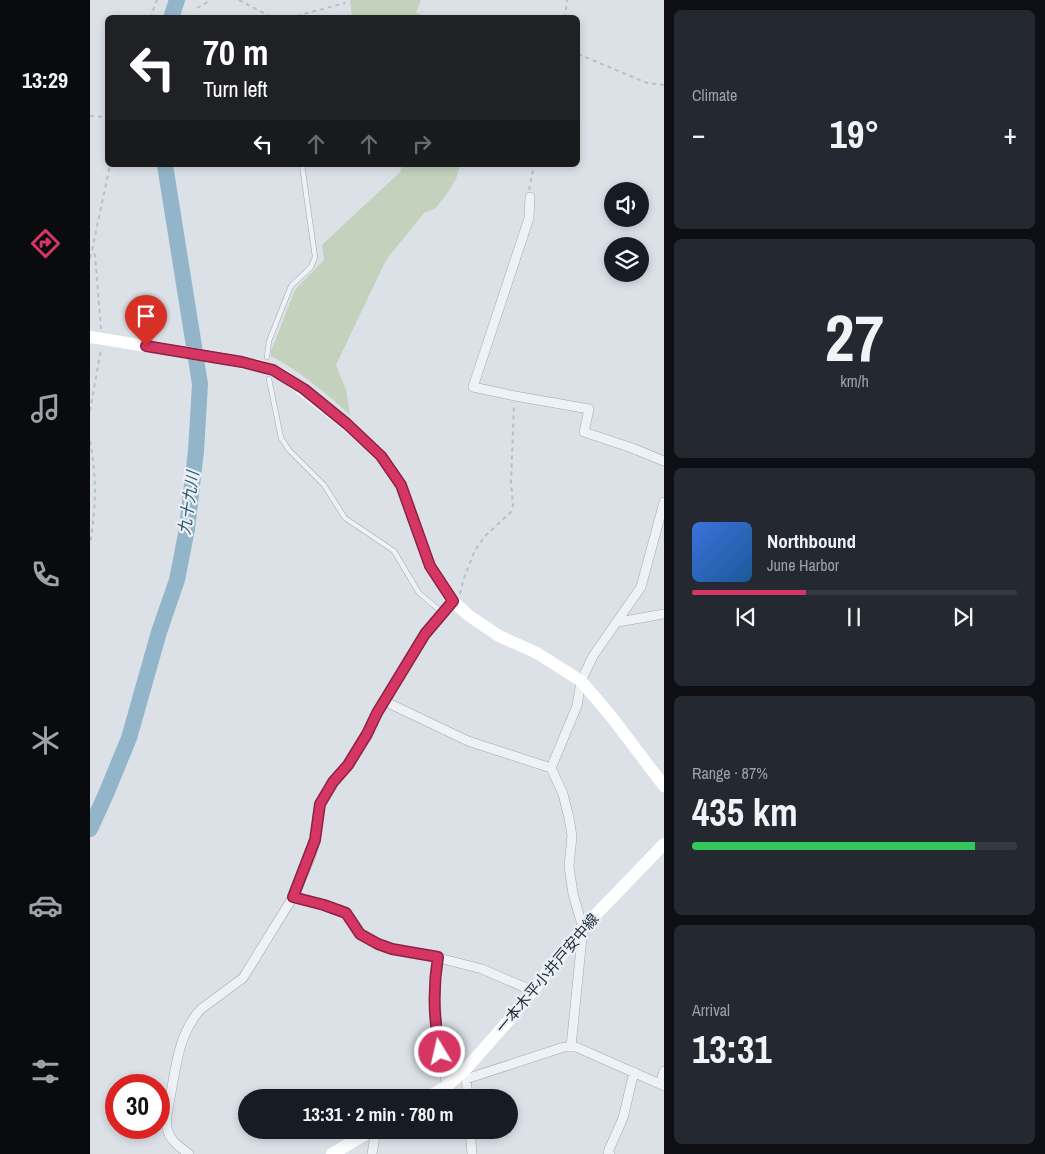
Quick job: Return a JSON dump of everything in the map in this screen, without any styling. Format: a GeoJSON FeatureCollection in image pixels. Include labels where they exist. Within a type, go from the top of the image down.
{"type":"FeatureCollection","features":[{"type":"Feature","properties":{"kind":"street"},"geometry":{"type":"LineString","coordinates":[[530,197],[529,218],[473,387],[589,409],[584,432],[664,461]]}},
{"type":"Feature","properties":{"kind":"street"},"geometry":{"type":"LineString","coordinates":[[95,335],[261,366],[283,375],[304,389],[347,424],[381,456],[401,485],[430,566],[453,601],[468,615],[499,636],[537,653],[581,681],[610,715],[664,786]]}},
{"type":"Feature","properties":{"kind":"street"},"geometry":{"type":"LineString","coordinates":[[551,768],[577,706],[581,681],[593,656],[641,587],[664,502]]}},
{"type":"Feature","properties":{"kind":"street"},"geometry":{"type":"LineString","coordinates":[[189,1154],[174,1143],[167,1129],[168,1108],[176,1062],[185,1034],[195,1015],[201,1009],[243,978],[293,897],[315,840],[320,804],[333,782],[348,765],[425,634],[453,601]]}},
{"type":"Feature","properties":{"kind":"street"},"geometry":{"type":"LineString","coordinates":[[618,622],[664,614]]}},
{"type":"Feature","properties":{"kind":"street"},"geometry":{"type":"LineString","coordinates":[[384,701],[468,741],[551,768],[563,794],[569,818],[572,836],[569,866],[583,928],[571,1047]]}},
{"type":"Feature","properties":{"kind":"street","name":"一本木平小井戸安中線"},"geometry":{"type":"LineString","coordinates":[[442,1089],[466,1075],[583,928],[664,844]]}},
{"type":"Feature","properties":{"kind":"street"},"geometry":{"type":"LineString","coordinates":[[293,897],[346,913],[360,934],[378,944],[392,949],[438,957],[482,969],[533,991]]}},
{"type":"Feature","properties":{"kind":"street"},"geometry":{"type":"LineString","coordinates":[[438,957],[435,974],[436,1035],[447,1086]]}},
{"type":"Feature","properties":{"kind":"street"},"geometry":{"type":"LineString","coordinates":[[467,1089],[466,1075],[564,1047],[576,1047],[592,1052],[662,1085],[664,1071]]}},
{"type":"Feature","properties":{"kind":"street"},"geometry":{"type":"LineString","coordinates":[[610,1154],[608,1152],[623,1118],[634,1072]]}},
{"type":"Feature","properties":{"kind":"street"},"geometry":{"type":"LineString","coordinates":[[332,1154],[358,1139]]}},
{"type":"Feature","properties":{"kind":"street"},"geometry":{"type":"LineString","coordinates":[[372,1154],[373,1139]]}},
{"type":"Feature","properties":{"kind":"street"},"geometry":{"type":"LineString","coordinates":[[471,1139],[472,1154]]}},
{"type":"Feature","properties":{"kind":"lane"},"geometry":{"type":"LineString","coordinates":[[267,357],[269,341],[292,286],[311,267],[315,257],[302,167]]}},
{"type":"Feature","properties":{"kind":"lane"},"geometry":{"type":"LineString","coordinates":[[269,379],[281,438],[289,450],[324,485],[345,518],[394,551],[419,593],[443,612]]}},
{"type":"Feature","properties":{"kind":"path"},"geometry":{"type":"LineString","coordinates":[[151,15],[157,0]]}},
{"type":"Feature","properties":{"kind":"path"},"geometry":{"type":"LineString","coordinates":[[196,8],[211,0]]}},
{"type":"Feature","properties":{"kind":"path"},"geometry":{"type":"LineString","coordinates":[[239,0],[267,15]]}},
{"type":"Feature","properties":{"kind":"path"},"geometry":{"type":"LineString","coordinates":[[565,15],[567,0]]}},
{"type":"Feature","properties":{"kind":"path"},"geometry":{"type":"LineString","coordinates":[[300,15],[345,3]]}},
{"type":"Feature","properties":{"kind":"path"},"geometry":{"type":"LineString","coordinates":[[580,55],[647,83],[664,85]]}},
{"type":"Feature","properties":{"kind":"path"},"geometry":{"type":"LineString","coordinates":[[90,116],[105,117]]}},
{"type":"Feature","properties":{"kind":"path"},"geometry":{"type":"LineString","coordinates":[[90,258],[110,167]]}},
{"type":"Feature","properties":{"kind":"path"},"geometry":{"type":"LineString","coordinates":[[530,197],[529,190],[534,167]]}},
{"type":"Feature","properties":{"kind":"path"},"geometry":{"type":"LineString","coordinates":[[92,250],[95,255],[95,335]]}},
{"type":"Feature","properties":{"kind":"path"},"geometry":{"type":"LineString","coordinates":[[90,412],[101,346]]}},
{"type":"Feature","properties":{"kind":"path"},"geometry":{"type":"LineString","coordinates":[[453,601],[460,593],[475,550],[486,536],[511,512],[514,505],[511,482],[515,396]]}},
{"type":"Feature","properties":{"kind":"path"},"geometry":{"type":"LineString","coordinates":[[90,442],[96,491],[90,545]]}},
{"type":"Feature","properties":{"kind":"green space"},"geometry":{"type":"Polygon","coordinates":[[[350,0],[421,0],[416,13],[422,15],[352,15],[350,0]]]}},
{"type":"Feature","properties":{"kind":"green space"},"geometry":{"type":"Polygon","coordinates":[[[401,167],[459,167],[456,179],[436,208],[424,213],[386,260],[336,365],[346,389],[350,415],[292,368],[271,356],[271,351],[295,290],[324,260],[322,245],[400,172],[401,167]]]}},
{"type":"Feature","properties":{"kind":"waterway","name":"九十九川"},"geometry":{"type":"LineString","coordinates":[[172,15],[177,0]]}},
{"type":"Feature","properties":{"kind":"waterway","name":"九十九川"},"geometry":{"type":"LineString","coordinates":[[90,829],[129,738],[159,632],[177,580],[187,529],[196,451],[200,384],[165,167]]}},
{"type":"Feature","properties":{"kind":"route"},"geometry":{"type":"LineString","coordinates":[[146,346],[242,362],[273,370],[304,389],[347,424],[381,456],[401,485],[430,566],[453,601],[425,634],[348,765],[333,782],[320,804],[311,856],[293,897],[346,913],[360,934],[378,944],[392,949],[438,957],[435,974],[436,1035],[440,1052]]}}]}
